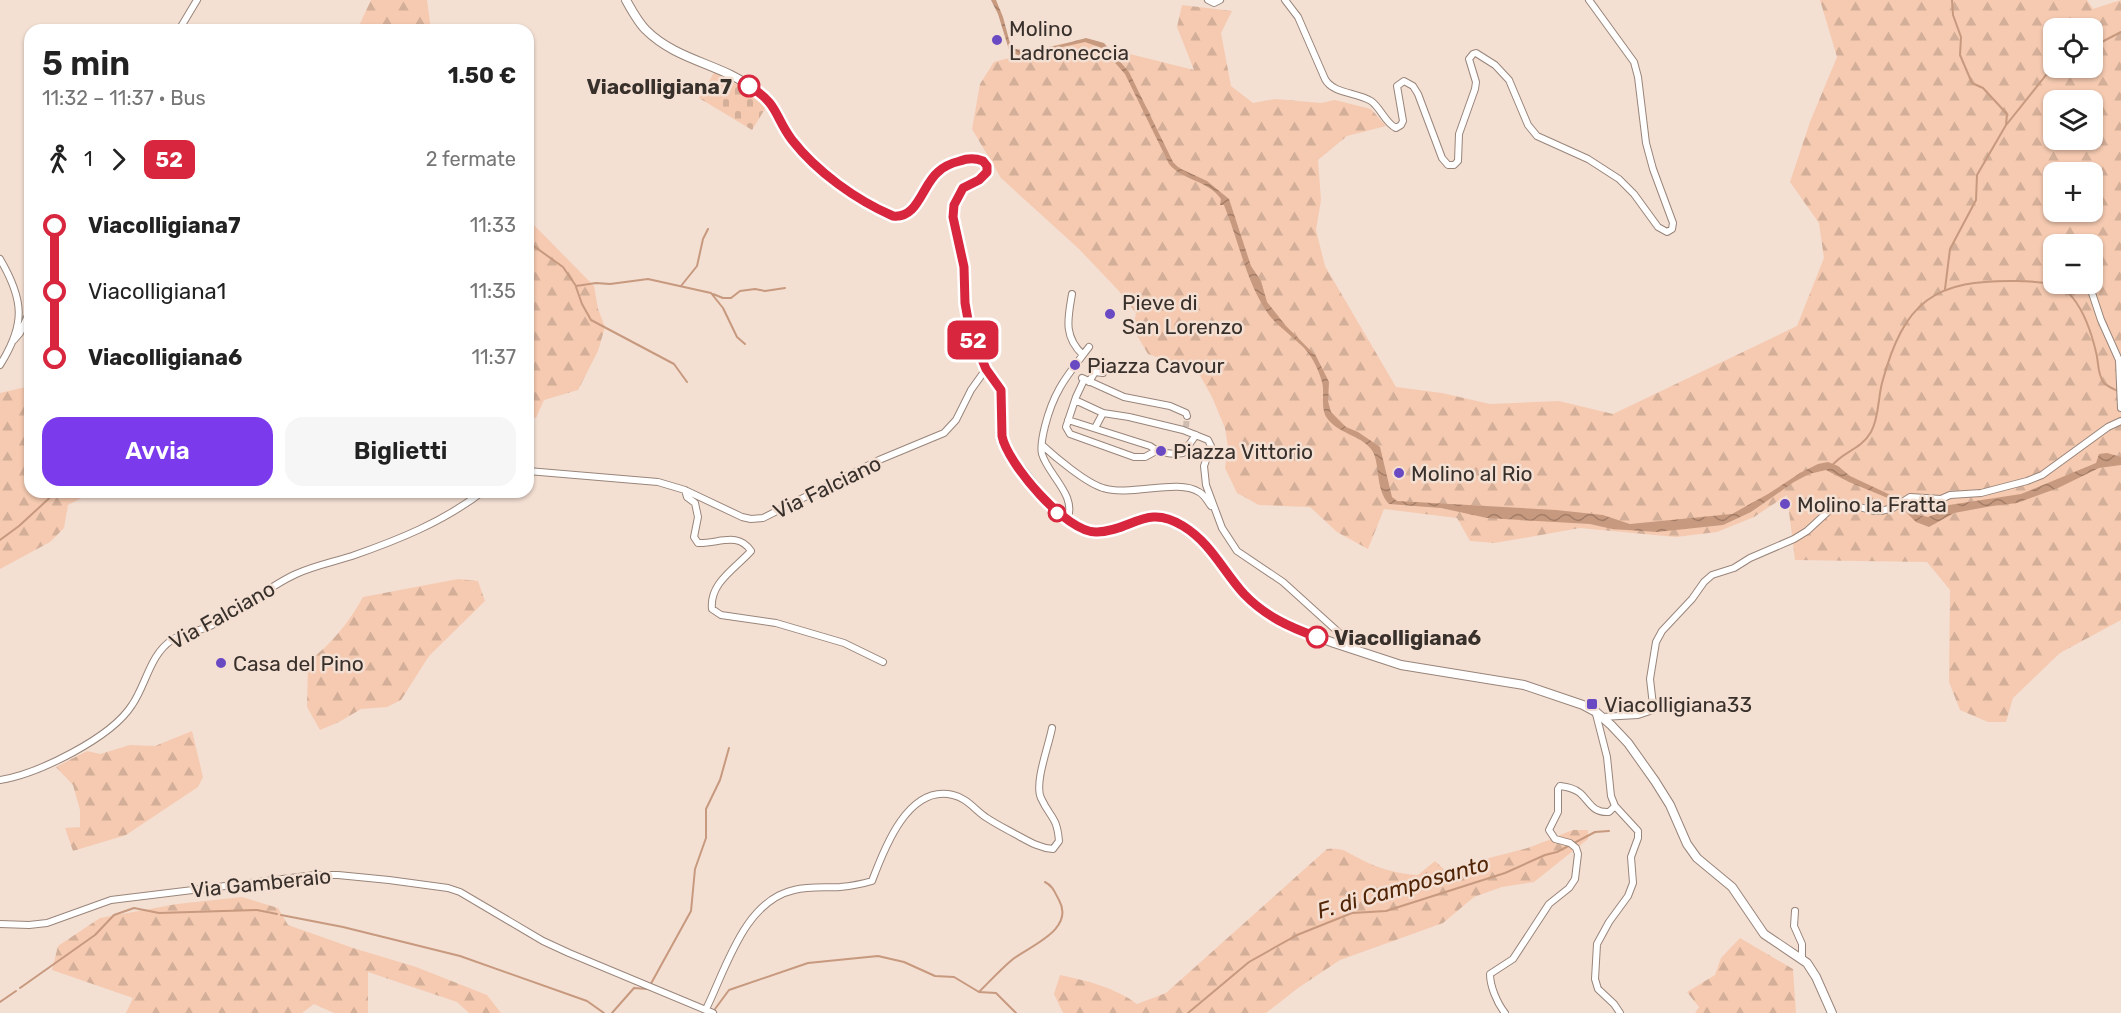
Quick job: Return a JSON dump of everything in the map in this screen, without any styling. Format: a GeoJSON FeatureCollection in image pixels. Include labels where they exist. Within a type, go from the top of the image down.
{"type":"FeatureCollection","features":[{"type":"Feature","properties":{"kind":"street"},"geometry":{"type":"LineString","coordinates":[[183,24],[197,0]]}},
{"type":"Feature","properties":{"kind":"street"},"geometry":{"type":"LineString","coordinates":[[626,0],[645,29],[663,43],[687,58],[733,75],[766,98],[776,110],[789,136],[810,159],[842,186],[886,213],[900,217],[908,213],[934,176],[949,165],[975,158],[985,163],[988,168],[984,176],[967,184],[957,195],[953,217],[964,267],[965,303],[970,331],[986,369],[1001,390],[1002,436],[1008,452],[1047,503],[1067,520],[1090,532],[1098,532],[1151,517],[1169,519],[1201,540],[1243,593],[1270,617],[1317,637],[1420,670],[1524,686],[1583,705],[1599,715],[1628,743],[1664,794],[1687,844],[1697,858],[1732,887],[1764,934],[1802,958],[1812,969],[1832,1013]]}},
{"type":"Feature","properties":{"kind":"street"},"geometry":{"type":"LineString","coordinates":[[1208,0],[1214,3],[1220,0]]}},
{"type":"Feature","properties":{"kind":"street"},"geometry":{"type":"LineString","coordinates":[[1286,0],[1298,17],[1330,86],[1371,101],[1390,125],[1396,128],[1403,121],[1397,86],[1404,81],[1413,86],[1421,101],[1442,158],[1448,165],[1454,165],[1458,161],[1459,134],[1476,82],[1469,59],[1476,53],[1495,65],[1509,80],[1528,125],[1537,136],[1588,159],[1619,179],[1634,194],[1658,227],[1663,231],[1670,231],[1673,223],[1653,170],[1646,143],[1637,70],[1630,56],[1589,0]]}},
{"type":"Feature","properties":{"kind":"street"},"geometry":{"type":"LineString","coordinates":[[0,260],[19,301],[20,312],[11,343],[0,365]]}},
{"type":"Feature","properties":{"kind":"street"},"geometry":{"type":"LineString","coordinates":[[1072,294],[1068,322],[1070,335],[1083,355]]}},
{"type":"Feature","properties":{"kind":"street"},"geometry":{"type":"LineString","coordinates":[[2093,294],[2107,335],[2119,360],[2121,408]]}},
{"type":"Feature","properties":{"kind":"street"},"geometry":{"type":"LineString","coordinates":[[11,343],[24,324]]}},
{"type":"Feature","properties":{"kind":"street"},"geometry":{"type":"LineString","coordinates":[[1067,520],[1070,516],[1068,501],[1042,455],[1042,445],[1052,400],[1089,347]]}},
{"type":"Feature","properties":{"kind":"street","name":"Via Falciano"},"geometry":{"type":"LineString","coordinates":[[534,472],[658,482],[685,490],[742,517],[755,519],[770,515],[873,463],[944,433],[956,420],[971,390],[986,369]]}},
{"type":"Feature","properties":{"kind":"street"},"geometry":{"type":"LineString","coordinates":[[1102,373],[1095,372],[1085,380],[1066,427],[1075,436],[1127,455],[1145,457],[1156,451]]}},
{"type":"Feature","properties":{"kind":"street"},"geometry":{"type":"LineString","coordinates":[[1085,380],[1124,397],[1170,406],[1186,412],[1187,416]]}},
{"type":"Feature","properties":{"kind":"street"},"geometry":{"type":"LineString","coordinates":[[1075,400],[1103,413],[1185,429],[1208,440],[1211,444],[1205,461],[1205,478],[1222,528],[1237,551],[1283,582],[1357,650]]}},
{"type":"Feature","properties":{"kind":"street"},"geometry":{"type":"LineString","coordinates":[[1095,429],[1103,413]]}},
{"type":"Feature","properties":{"kind":"street"},"geometry":{"type":"LineString","coordinates":[[1068,420],[1150,446],[1156,451],[1177,454],[1183,453],[1196,435]]}},
{"type":"Feature","properties":{"kind":"street"},"geometry":{"type":"LineString","coordinates":[[1599,715],[1638,715],[1650,711],[1653,705],[1650,679],[1654,651],[1659,636],[1709,577],[1734,568],[1750,558],[1794,539],[1807,531],[1834,506],[1852,506],[1874,511],[1893,508],[1910,497],[1941,499],[1950,495],[1981,493],[2027,481],[2042,475],[2098,434],[2121,421]]}},
{"type":"Feature","properties":{"kind":"street"},"geometry":{"type":"LineString","coordinates":[[1042,445],[1064,463],[1103,488],[1131,492],[1173,487],[1190,488],[1204,495],[1215,511]]}},
{"type":"Feature","properties":{"kind":"street"},"geometry":{"type":"LineString","coordinates":[[685,490],[687,497],[695,503],[698,517],[694,537],[699,543],[737,539],[751,550],[728,573],[715,591],[711,601],[712,609],[721,615],[776,623],[844,643],[883,662]]}},
{"type":"Feature","properties":{"kind":"street","name":"Via Falciano"},"geometry":{"type":"LineString","coordinates":[[0,780],[46,767],[112,725],[132,705],[151,665],[171,640],[210,626],[298,573],[394,540],[436,522],[474,498]]}},
{"type":"Feature","properties":{"kind":"street"},"geometry":{"type":"LineString","coordinates":[[1599,715],[1607,757],[1608,786],[1615,806],[1638,831],[1638,838],[1631,857],[1633,883],[1628,896],[1609,922],[1597,944],[1595,980],[1598,989],[1620,1013]]}},
{"type":"Feature","properties":{"kind":"street"},"geometry":{"type":"LineString","coordinates":[[710,1011],[735,945],[758,912],[776,898],[790,891],[839,887],[872,881],[890,838],[903,817],[936,793],[954,795],[971,804],[985,818],[1043,848],[1053,849],[1059,841],[1058,824],[1040,796],[1040,781],[1052,728]]}},
{"type":"Feature","properties":{"kind":"street"},"geometry":{"type":"LineString","coordinates":[[1505,1013],[1491,984],[1490,974],[1514,959],[1550,904],[1569,888],[1575,879],[1578,854],[1576,848],[1570,843],[1555,839],[1549,830],[1558,812],[1558,789],[1564,786],[1578,791],[1589,805],[1600,812],[1609,812],[1615,806]]}},
{"type":"Feature","properties":{"kind":"street","name":"Via Gamberaio"},"geometry":{"type":"LineString","coordinates":[[0,924],[47,923],[111,900],[287,878],[325,874],[389,880],[448,888],[460,892],[560,949],[710,1011]]}},
{"type":"Feature","properties":{"kind":"street"},"geometry":{"type":"LineString","coordinates":[[1795,911],[1794,926],[1802,944],[1802,958]]}},
{"type":"Feature","properties":{"kind":"green space"},"geometry":{"type":"Polygon","coordinates":[[[371,0],[427,0],[430,24],[360,24],[371,0]]]}},
{"type":"Feature","properties":{"kind":"green space"},"geometry":{"type":"Polygon","coordinates":[[[1820,0],[2087,0],[2093,9],[2121,0],[2121,620],[2060,653],[2013,698],[2006,722],[1988,722],[1960,710],[1949,682],[1950,590],[1927,562],[1795,560],[1787,495],[1754,517],[1717,532],[1676,537],[1580,528],[1495,543],[1470,541],[1457,518],[1384,509],[1368,549],[1337,532],[1310,507],[1259,505],[1237,493],[1225,468],[1228,448],[1225,428],[1198,372],[1148,354],[1133,329],[1136,313],[1118,290],[1079,249],[1001,178],[972,129],[980,84],[994,62],[1060,44],[1085,40],[1118,51],[1194,70],[1177,27],[1182,5],[1232,11],[1221,33],[1231,86],[1253,103],[1275,99],[1321,103],[1335,100],[1371,109],[1386,126],[1347,136],[1318,160],[1321,200],[1316,230],[1325,266],[1396,387],[1442,393],[1490,404],[1559,401],[1613,414],[1797,326],[1824,258],[1819,223],[1790,182],[1810,122],[1837,57],[1820,0]]]}},
{"type":"Feature","properties":{"kind":"green space"},"geometry":{"type":"Polygon","coordinates":[[[715,71],[768,104],[752,130],[699,98],[715,71]]]}},
{"type":"Feature","properties":{"kind":"green space"},"geometry":{"type":"Polygon","coordinates":[[[534,225],[594,286],[598,309],[605,327],[598,351],[578,390],[544,400],[536,418],[534,417],[534,225]]]}},
{"type":"Feature","properties":{"kind":"green space"},"geometry":{"type":"Polygon","coordinates":[[[24,387],[24,498],[81,498],[68,505],[64,528],[50,542],[0,569],[0,393],[24,387]]]}},
{"type":"Feature","properties":{"kind":"green space"},"geometry":{"type":"Polygon","coordinates":[[[458,579],[478,581],[485,601],[429,656],[401,700],[387,707],[361,709],[320,730],[307,707],[308,662],[339,632],[363,597],[458,579]]]}},
{"type":"Feature","properties":{"kind":"green space"},"geometry":{"type":"Polygon","coordinates":[[[192,731],[203,777],[198,787],[126,835],[73,851],[65,828],[80,827],[80,810],[73,785],[56,767],[87,751],[100,754],[130,745],[155,746],[192,731]]]}},
{"type":"Feature","properties":{"kind":"green space"},"geometry":{"type":"Polygon","coordinates":[[[1573,830],[1588,830],[1588,839],[1534,882],[1502,887],[1474,897],[1443,923],[1340,960],[1266,1013],[1063,1013],[1054,994],[1060,975],[1110,989],[1137,1004],[1166,993],[1327,849],[1342,850],[1376,866],[1418,875],[1435,861],[1449,874],[1476,862],[1530,847],[1573,830]]]}},
{"type":"Feature","properties":{"kind":"green space"},"geometry":{"type":"Polygon","coordinates":[[[242,897],[278,908],[288,925],[416,967],[487,995],[501,1013],[469,1013],[457,1002],[368,972],[368,1013],[334,1013],[314,1004],[302,1013],[126,1013],[133,998],[52,970],[58,946],[100,918],[177,904],[242,897]]]}},
{"type":"Feature","properties":{"kind":"green space"},"geometry":{"type":"Polygon","coordinates":[[[1740,938],[1793,969],[1796,1013],[1695,1013],[1699,1007],[1687,992],[1715,975],[1721,958],[1740,938]]]}},
{"type":"Feature","properties":{"kind":"water"},"geometry":{"type":"Polygon","coordinates":[[[991,0],[996,0],[1011,47],[1037,49],[1086,38],[1104,43],[1129,72],[1173,162],[1179,168],[1207,181],[1229,199],[1251,266],[1261,281],[1267,302],[1286,326],[1316,356],[1329,382],[1328,401],[1331,412],[1346,427],[1380,447],[1392,497],[1397,501],[1556,510],[1603,515],[1630,524],[1732,514],[1800,473],[1828,462],[1838,466],[1850,476],[1897,498],[1918,515],[1928,517],[1949,505],[2021,494],[2096,463],[2099,454],[2107,453],[2121,457],[2121,465],[2099,468],[2058,488],[2017,503],[1954,513],[1929,527],[1916,522],[1895,501],[1826,470],[1809,474],[1794,482],[1751,512],[1723,525],[1657,532],[1612,529],[1590,524],[1487,518],[1441,508],[1389,504],[1381,490],[1376,460],[1371,449],[1327,418],[1324,410],[1323,386],[1313,359],[1273,320],[1261,303],[1224,205],[1220,205],[1221,199],[1209,188],[1181,174],[1169,164],[1125,74],[1102,48],[1085,42],[1022,56],[1010,53],[998,14],[991,0]]]}},
{"type":"Feature","properties":{"kind":"waterway"},"geometry":{"type":"LineString","coordinates":[[1945,289],[1950,249],[1976,200],[1977,175],[2006,125],[2007,114],[1983,88],[1972,83],[1960,55],[1961,37],[1953,15],[1952,0]]}},
{"type":"Feature","properties":{"kind":"waterway"},"geometry":{"type":"LineString","coordinates":[[2103,41],[2121,32]]}},
{"type":"Feature","properties":{"kind":"waterway"},"geometry":{"type":"LineString","coordinates":[[2007,124],[2044,78]]}},
{"type":"Feature","properties":{"kind":"waterway"},"geometry":{"type":"LineString","coordinates":[[681,286],[697,266],[703,239],[708,229]]}},
{"type":"Feature","properties":{"kind":"waterway"},"geometry":{"type":"LineString","coordinates":[[534,246],[563,267],[576,286],[648,279],[711,293],[723,308],[737,337],[745,344]]}},
{"type":"Feature","properties":{"kind":"waterway"},"geometry":{"type":"LineString","coordinates":[[1831,467],[1840,457],[1862,443],[1871,432],[1876,421],[1882,383],[1891,355],[1901,332],[1913,314],[1927,300],[1944,291],[1965,285],[1990,281],[2019,281],[2055,285],[2068,292],[2077,304],[2090,331],[2102,380],[2107,386],[2120,392]]}},
{"type":"Feature","properties":{"kind":"waterway"},"geometry":{"type":"LineString","coordinates":[[576,287],[591,320],[674,364],[687,382]]}},
{"type":"Feature","properties":{"kind":"waterway"},"geometry":{"type":"LineString","coordinates":[[713,294],[731,298],[740,291],[785,288]]}},
{"type":"Feature","properties":{"kind":"waterway"},"geometry":{"type":"LineString","coordinates":[[0,540],[49,498]]}},
{"type":"Feature","properties":{"kind":"waterway"},"geometry":{"type":"LineString","coordinates":[[612,1013],[634,988],[648,989],[691,911],[695,869],[706,838],[706,809],[720,780],[729,748]]}},
{"type":"Feature","properties":{"kind":"waterway","name":"F. di Camposanto"},"geometry":{"type":"LineString","coordinates":[[1188,1013],[1249,962],[1297,935],[1352,913],[1386,911],[1505,873],[1557,852],[1595,832],[1609,831]]}},
{"type":"Feature","properties":{"kind":"waterway"},"geometry":{"type":"LineString","coordinates":[[979,992],[1013,959],[1040,942],[1056,928],[1061,919],[1062,910],[1054,890],[1045,882]]}},
{"type":"Feature","properties":{"kind":"waterway"},"geometry":{"type":"LineString","coordinates":[[20,988],[95,935],[114,915],[134,908],[159,913],[257,910],[277,914]]}},
{"type":"Feature","properties":{"kind":"waterway"},"geometry":{"type":"LineString","coordinates":[[281,915],[343,927],[460,956],[587,1001],[604,1013]]}},
{"type":"Feature","properties":{"kind":"waterway"},"geometry":{"type":"LineString","coordinates":[[715,1009],[729,990],[808,963],[878,956],[904,962],[935,976],[954,977],[979,992],[996,993],[1016,1013]]}},
{"type":"Feature","properties":{"kind":"waterway"},"geometry":{"type":"LineString","coordinates":[[0,1002],[16,991]]}},
{"type":"Feature","properties":{"kind":"tunnel"},"geometry":{"type":"LineString","coordinates":[[1186,427],[1187,416]]}},
{"type":"Feature","properties":{"kind":"bus line","name":"52"},"geometry":{"type":"LineString","coordinates":[[749,86],[769,100],[789,136],[810,159],[842,186],[893,216],[900,217],[908,213],[934,176],[949,165],[975,158],[983,161],[988,168],[987,172],[979,180],[967,184],[957,195],[953,217],[963,259],[967,320],[973,342],[986,369],[1001,390],[1002,436],[1008,452],[1047,503],[1074,525],[1090,532],[1098,532],[1158,516],[1176,522],[1192,532],[1212,551],[1243,593],[1260,610],[1287,626],[1317,637]]}},
{"type":"Feature","properties":{"kind":"place","name":"Molino Ladroneccia"},"geometry":{"type":"Point","coordinates":[997,40]}},
{"type":"Feature","properties":{"kind":"place","name":"Viacolligiana7"},"geometry":{"type":"Point","coordinates":[749,86]}},
{"type":"Feature","properties":{"kind":"place","name":"Pieve di San Lorenzo"},"geometry":{"type":"Point","coordinates":[1110,314]}},
{"type":"Feature","properties":{"kind":"place","name":"Piazza Cavour"},"geometry":{"type":"Point","coordinates":[1075,365]}},
{"type":"Feature","properties":{"kind":"place","name":"Piazza Vittorio"},"geometry":{"type":"Point","coordinates":[1161,451]}},
{"type":"Feature","properties":{"kind":"place","name":"Molino al Rio"},"geometry":{"type":"Point","coordinates":[1399,473]}},
{"type":"Feature","properties":{"kind":"place","name":"Molino la Fratta"},"geometry":{"type":"Point","coordinates":[1785,504]}},
{"type":"Feature","properties":{"kind":"place","name":"Viacolligiana6"},"geometry":{"type":"Point","coordinates":[1317,637]}},
{"type":"Feature","properties":{"kind":"place","name":"Casa del Pino"},"geometry":{"type":"Point","coordinates":[221,663]}},
{"type":"Feature","properties":{"kind":"place","name":"Viacolligiana33"},"geometry":{"type":"Point","coordinates":[1592,704]}}]}
